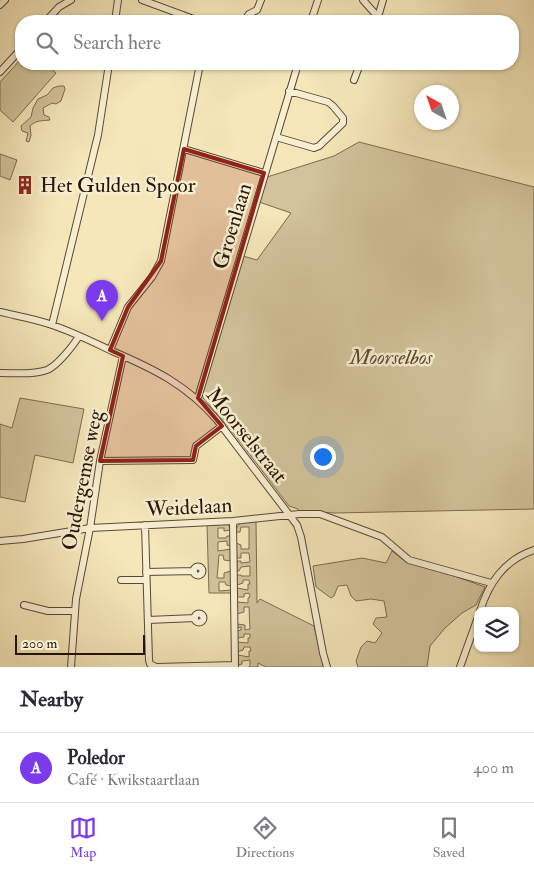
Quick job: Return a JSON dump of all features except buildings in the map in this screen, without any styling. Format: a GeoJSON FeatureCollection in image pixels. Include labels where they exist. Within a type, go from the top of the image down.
{"type":"FeatureCollection","features":[{"type":"Feature","properties":{"kind":"street"},"geometry":{"type":"LineString","coordinates":[[0,5],[5,0]]}},
{"type":"Feature","properties":{"kind":"street"},"geometry":{"type":"LineString","coordinates":[[52,15],[59,7],[71,0]]}},
{"type":"Feature","properties":{"kind":"street"},"geometry":{"type":"LineString","coordinates":[[116,15],[118,0]]}},
{"type":"Feature","properties":{"kind":"street"},"geometry":{"type":"LineString","coordinates":[[142,0],[183,15]]}},
{"type":"Feature","properties":{"kind":"street"},"geometry":{"type":"LineString","coordinates":[[247,15],[257,10],[261,0]]}},
{"type":"Feature","properties":{"kind":"street"},"geometry":{"type":"LineString","coordinates":[[313,15],[318,0]]}},
{"type":"Feature","properties":{"kind":"street"},"geometry":{"type":"LineString","coordinates":[[362,0],[374,15]]}},
{"type":"Feature","properties":{"kind":"street"},"geometry":{"type":"LineString","coordinates":[[378,15],[383,0]]}},
{"type":"Feature","properties":{"kind":"street"},"geometry":{"type":"LineString","coordinates":[[0,72],[15,56]]}},
{"type":"Feature","properties":{"kind":"street"},"geometry":{"type":"LineString","coordinates":[[52,325],[96,140],[108,70]]}},
{"type":"Feature","properties":{"kind":"street"},"geometry":{"type":"LineString","coordinates":[[110,350],[128,308],[152,277],[161,261],[199,70]]}},
{"type":"Feature","properties":{"kind":"street","name":"Groenlaan"},"geometry":{"type":"LineString","coordinates":[[198,398],[296,70]]}},
{"type":"Feature","properties":{"kind":"street"},"geometry":{"type":"LineString","coordinates":[[354,80],[356,70]]}},
{"type":"Feature","properties":{"kind":"street"},"geometry":{"type":"LineString","coordinates":[[276,137],[314,148],[319,146],[343,123],[343,118],[328,102],[290,91]]}},
{"type":"Feature","properties":{"kind":"street"},"geometry":{"type":"LineString","coordinates":[[184,149],[264,173]]}},
{"type":"Feature","properties":{"kind":"street","name":"Moorselstraat"},"geometry":{"type":"LineString","coordinates":[[0,312],[52,325],[79,336],[164,375],[198,398],[222,426],[297,526],[327,667]]}},
{"type":"Feature","properties":{"kind":"street"},"geometry":{"type":"LineString","coordinates":[[0,373],[39,372],[49,369],[62,358],[79,336]]}},
{"type":"Feature","properties":{"kind":"street","name":"Oudergemse weg"},"geometry":{"type":"LineString","coordinates":[[71,667],[75,611],[100,461],[123,356]]}},
{"type":"Feature","properties":{"kind":"street"},"geometry":{"type":"LineString","coordinates":[[100,461],[193,460],[196,446],[222,426]]}},
{"type":"Feature","properties":{"kind":"street","name":"Weidelaan"},"geometry":{"type":"LineString","coordinates":[[0,541],[90,528],[233,521],[313,513],[326,514],[346,524],[382,537],[409,560],[491,584]]}},
{"type":"Feature","properties":{"kind":"street"},"geometry":{"type":"LineString","coordinates":[[145,525],[150,664],[154,667],[235,666],[233,521]]}},
{"type":"Feature","properties":{"kind":"street"},"geometry":{"type":"LineString","coordinates":[[481,607],[486,592],[506,566],[534,550]]}},
{"type":"Feature","properties":{"kind":"street"},"geometry":{"type":"LineString","coordinates":[[121,580],[194,571]]}},
{"type":"Feature","properties":{"kind":"street"},"geometry":{"type":"LineString","coordinates":[[24,605],[48,611],[75,611]]}},
{"type":"Feature","properties":{"kind":"street"},"geometry":{"type":"LineString","coordinates":[[148,620],[195,618]]}},
{"type":"Feature","properties":{"kind":"street"},"geometry":{"type":"LineString","coordinates":[[460,667],[474,628]]}},
{"type":"Feature","properties":{"kind":"highlighted area"},"geometry":{"type":"Polygon","coordinates":[[[184,149],[264,173],[198,398],[222,426],[196,446],[193,460],[100,461],[123,356],[110,350],[128,307],[161,261],[184,149]]]}},
{"type":"Feature","properties":{"kind":"green space"},"geometry":{"type":"Polygon","coordinates":[[[15,66],[15,70],[52,70],[56,73],[13,122],[0,110],[0,82],[15,66]]]}},
{"type":"Feature","properties":{"kind":"green space"},"geometry":{"type":"Polygon","coordinates":[[[59,86],[64,86],[65,89],[61,101],[43,108],[44,115],[49,117],[50,120],[32,124],[30,126],[31,135],[29,142],[26,141],[28,133],[22,131],[21,126],[31,117],[38,99],[59,86]]]}},
{"type":"Feature","properties":{"kind":"green space","name":"Moorselbos"},"geometry":{"type":"Polygon","coordinates":[[[359,142],[534,187],[534,509],[334,513],[299,511],[289,506],[231,430],[203,398],[203,391],[243,256],[257,260],[291,213],[259,202],[267,177],[334,156],[359,142]]]}},
{"type":"Feature","properties":{"kind":"green space"},"geometry":{"type":"Polygon","coordinates":[[[0,154],[17,160],[10,180],[0,176],[0,154]]]}},
{"type":"Feature","properties":{"kind":"green space"},"geometry":{"type":"Polygon","coordinates":[[[20,398],[84,409],[73,463],[35,455],[25,502],[0,497],[0,424],[12,428],[20,398]]]}},
{"type":"Feature","properties":{"kind":"green space"},"geometry":{"type":"Polygon","coordinates":[[[256,521],[257,603],[260,599],[314,626],[324,667],[266,667],[258,663],[258,667],[249,667],[250,660],[242,661],[242,664],[238,665],[238,655],[249,657],[249,651],[251,651],[250,647],[244,647],[243,650],[237,652],[237,642],[248,643],[248,638],[250,638],[250,634],[244,634],[244,637],[237,638],[237,631],[241,630],[241,627],[237,628],[237,624],[245,625],[245,630],[250,629],[249,607],[244,607],[244,612],[237,614],[237,602],[248,603],[248,598],[250,597],[249,593],[244,594],[244,597],[237,597],[237,588],[248,590],[248,584],[250,584],[249,580],[243,580],[243,583],[237,585],[237,575],[250,576],[250,566],[241,567],[237,571],[237,561],[241,561],[241,563],[250,562],[249,553],[241,553],[241,558],[237,558],[236,543],[241,545],[241,549],[249,549],[249,527],[241,527],[240,532],[236,532],[240,523],[256,521]]]}},
{"type":"Feature","properties":{"kind":"green space"},"geometry":{"type":"Polygon","coordinates":[[[207,525],[229,525],[231,530],[224,531],[224,528],[218,528],[218,538],[231,536],[231,546],[227,545],[227,541],[218,542],[218,551],[231,549],[231,561],[224,560],[223,555],[219,555],[217,578],[224,578],[224,573],[231,571],[231,586],[226,585],[225,582],[219,582],[219,591],[232,590],[232,593],[209,593],[207,525]]]}},
{"type":"Feature","properties":{"kind":"green space"},"geometry":{"type":"Polygon","coordinates":[[[392,551],[405,561],[485,587],[476,605],[462,613],[445,628],[430,646],[427,667],[358,667],[356,661],[361,647],[367,641],[375,643],[382,633],[373,624],[376,618],[387,617],[384,601],[371,599],[356,601],[351,596],[347,585],[338,586],[334,596],[331,598],[316,587],[313,566],[362,558],[386,563],[392,551]]]}},
{"type":"Feature","properties":{"kind":"place","name":"Het Gulden Spoor"},"geometry":{"type":"Point","coordinates":[25,185]}},
{"type":"Feature","properties":{"kind":"place","name":"Poledor"},"geometry":{"type":"Point","coordinates":[102,321]}}]}
